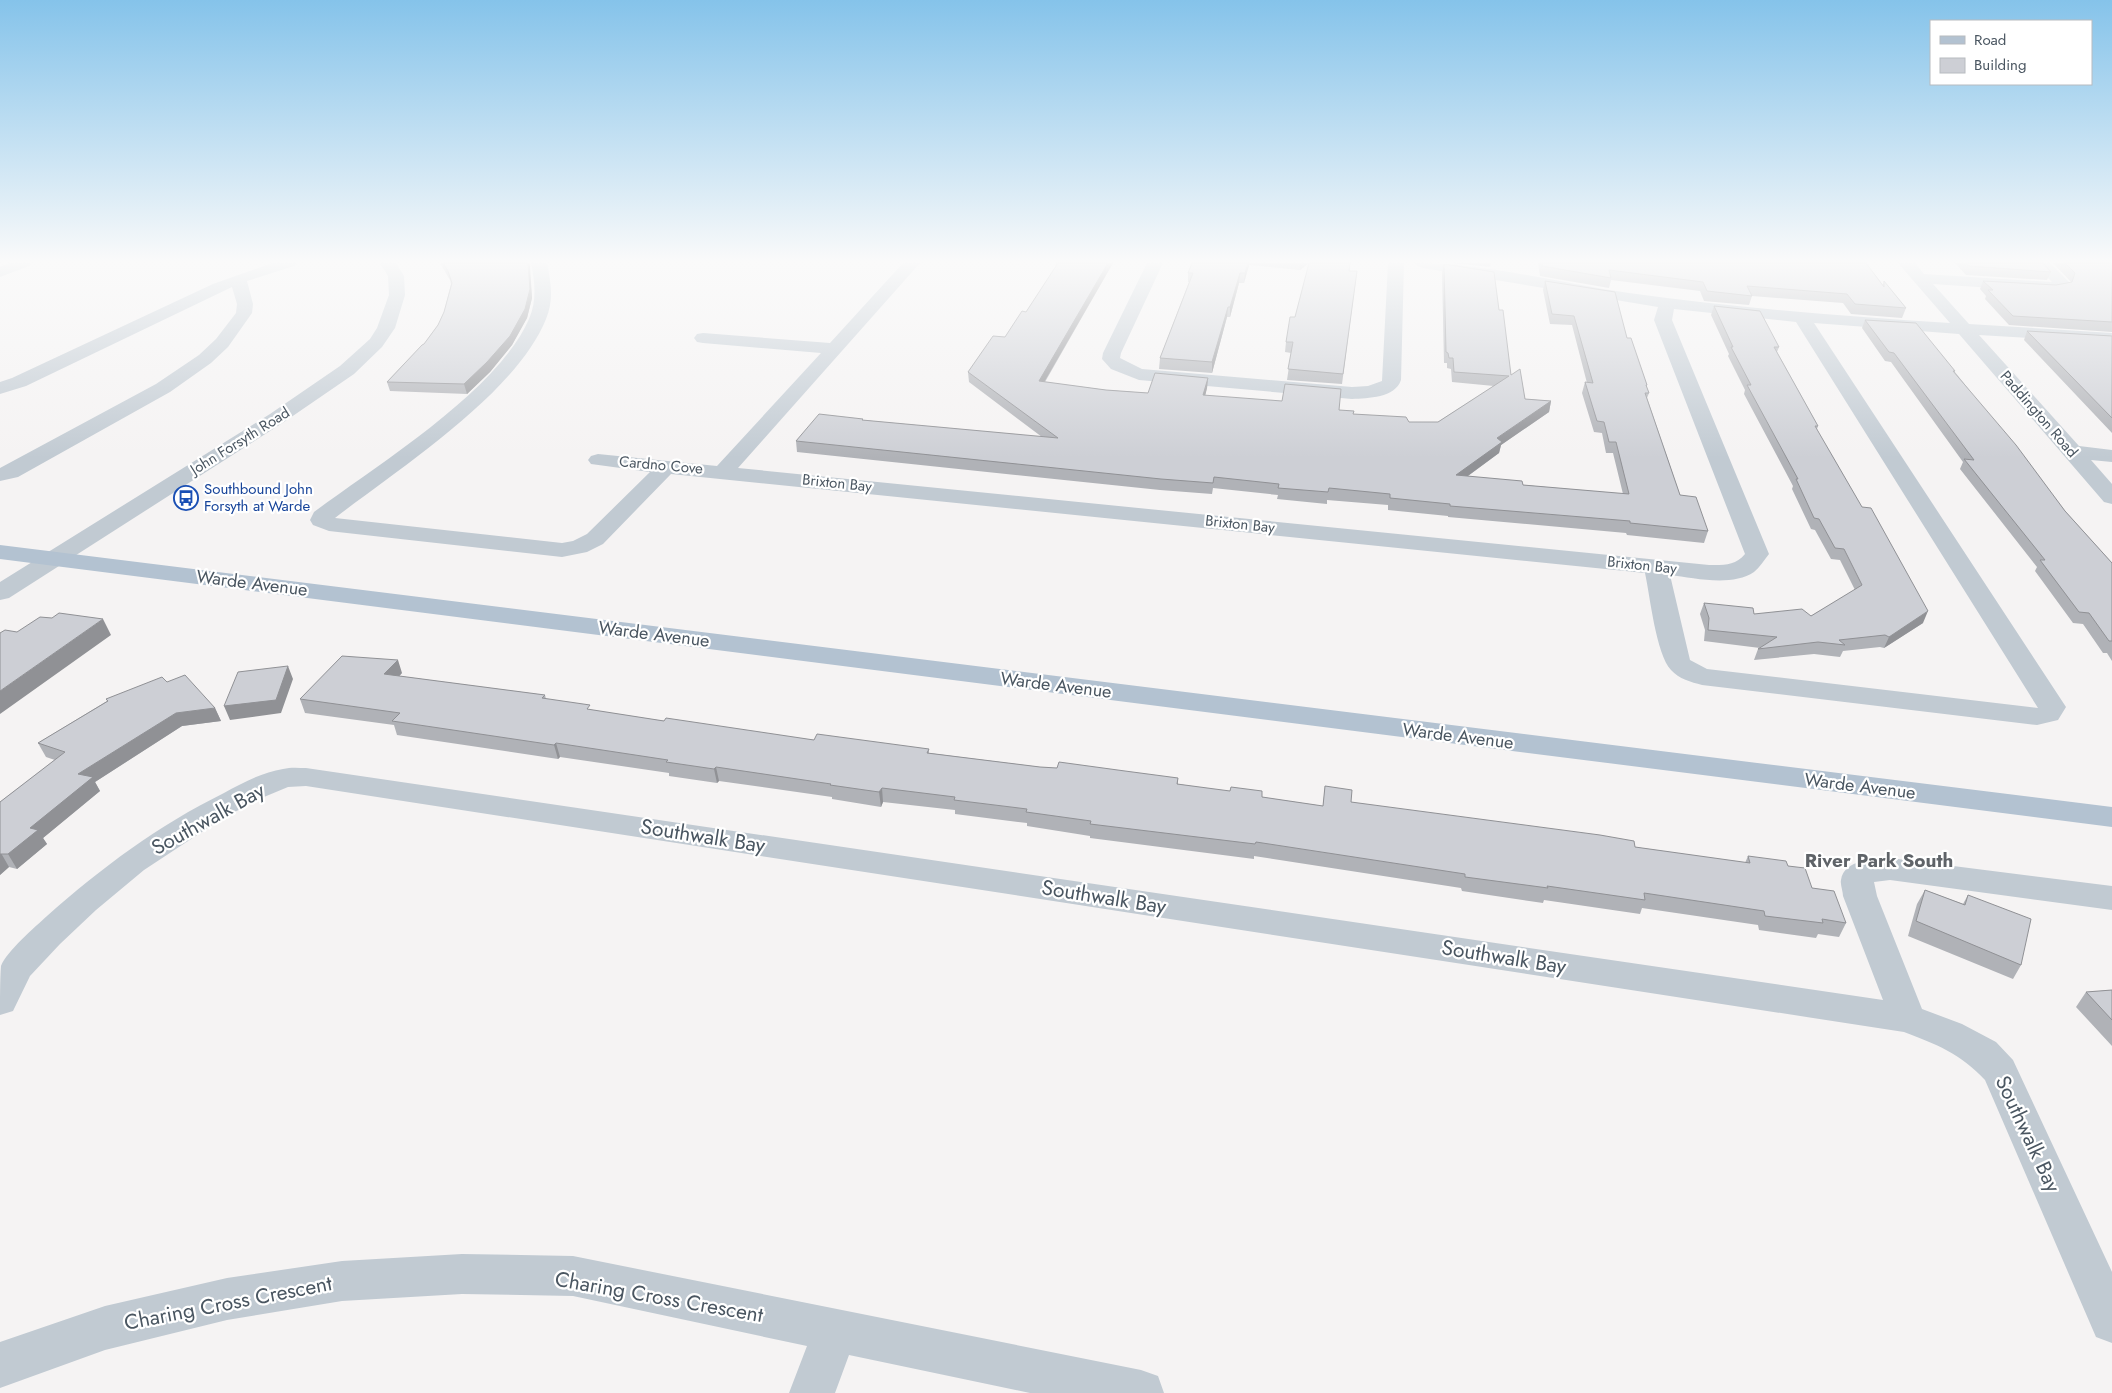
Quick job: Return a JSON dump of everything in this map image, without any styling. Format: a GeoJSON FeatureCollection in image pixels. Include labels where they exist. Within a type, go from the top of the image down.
{"type":"FeatureCollection","features":[{"type":"Feature","properties":{"kind":"main road","name":"Warde Avenue"},"geometry":{"type":"LineString","coordinates":[[0,552],[2112,818]]}},
{"type":"Feature","properties":{"kind":"street"},"geometry":{"type":"LineString","coordinates":[[0,388],[19,382],[130,328]]}},
{"type":"Feature","properties":{"kind":"street"},"geometry":{"type":"LineString","coordinates":[[0,475],[10,472],[163,388],[205,359],[222,343],[233,328]]}},
{"type":"Feature","properties":{"kind":"street","name":"John Forsyth Road"},"geometry":{"type":"LineString","coordinates":[[0,593],[327,385],[376,343],[386,328]]}},
{"type":"Feature","properties":{"kind":"street"},"geometry":{"type":"LineString","coordinates":[[532,328],[526,340],[501,374],[438,430],[322,517],[321,520],[328,524],[552,549],[579,547],[595,539],[667,466]]}},
{"type":"Feature","properties":{"kind":"street"},"geometry":{"type":"LineString","coordinates":[[724,471],[853,328]]}},
{"type":"Feature","properties":{"kind":"street"},"geometry":{"type":"LineString","coordinates":[[1124,328],[1111,359],[1117,365],[1139,374],[1352,393],[1382,390],[1390,385],[1392,380],[1394,328]]}},
{"type":"Feature","properties":{"kind":"street","name":"Brixton Bay"},"geometry":{"type":"LineString","coordinates":[[724,471],[1656,567],[1709,572],[1736,572],[1748,567],[1757,554],[1666,328]]}},
{"type":"Feature","properties":{"kind":"street"},"geometry":{"type":"LineString","coordinates":[[1656,567],[1676,659],[1680,665],[1691,673],[1702,677],[2025,716],[2044,717],[2051,712],[2052,707],[1808,328]]}},
{"type":"Feature","properties":{"kind":"street"},"geometry":{"type":"LineString","coordinates":[[1964,328],[2112,338]]}},
{"type":"Feature","properties":{"kind":"street","name":"Paddington Road"},"geometry":{"type":"LineString","coordinates":[[1964,328],[2112,497]]}},
{"type":"Feature","properties":{"kind":"street"},"geometry":{"type":"LineString","coordinates":[[703,338],[834,349]]}},
{"type":"Feature","properties":{"kind":"street"},"geometry":{"type":"LineString","coordinates":[[2073,452],[2112,456]]}},
{"type":"Feature","properties":{"kind":"street","name":"Cardno Cove"},"geometry":{"type":"LineString","coordinates":[[598,460],[724,471]]}},
{"type":"Feature","properties":{"kind":"street","name":"Southwalk Bay"},"geometry":{"type":"LineString","coordinates":[[0,1002],[17,968],[48,934],[133,862],[212,811],[253,790],[284,778],[306,777],[1908,1018],[1949,1034],[1984,1053],[2000,1071],[2112,1322]]}},
{"type":"Feature","properties":{"kind":"street"},"geometry":{"type":"LineString","coordinates":[[1908,1018],[1860,896],[1857,879],[1868,870],[1890,869],[2112,898]]}},
{"type":"Feature","properties":{"kind":"street","name":"Charing Cross Crescent"},"geometry":{"type":"LineString","coordinates":[[0,1365],[105,1328],[227,1299],[342,1281],[462,1274],[573,1276],[1141,1393]]}},
{"type":"Feature","properties":{"kind":"street"},"geometry":{"type":"LineString","coordinates":[[812,1393],[835,1330]]}},
{"type":"Feature","properties":{"kind":"building"},"geometry":{"type":"Polygon","coordinates":[[[436,328],[514,328],[510,336],[487,362],[464,384],[387,382],[424,344],[436,328]]]}},
{"type":"Feature","properties":{"kind":"building"},"geometry":{"type":"Polygon","coordinates":[[[1011,328],[1070,328],[1039,381],[1106,390],[1148,393],[1155,373],[1208,378],[1203,395],[1282,401],[1285,384],[1341,389],[1339,410],[1354,411],[1353,414],[1406,417],[1409,422],[1438,422],[1509,376],[1454,372],[1453,358],[1449,358],[1446,352],[1445,328],[1505,328],[1511,375],[1520,369],[1525,399],[1551,401],[1497,438],[1502,442],[1456,475],[1522,481],[1523,485],[1629,494],[1616,442],[1609,442],[1604,422],[1597,421],[1585,382],[1593,383],[1577,328],[1624,328],[1627,338],[1631,338],[1647,385],[1649,393],[1645,393],[1680,495],[1696,497],[1708,531],[1630,523],[1630,521],[1450,506],[1450,504],[1390,498],[1390,494],[1329,488],[1328,492],[1278,488],[1279,484],[1214,477],[1213,483],[1161,479],[796,441],[819,414],[862,420],[1058,438],[968,372],[993,336],[1005,337],[1011,328]]]}},
{"type":"Feature","properties":{"kind":"building"},"geometry":{"type":"Polygon","coordinates":[[[1172,328],[1222,328],[1212,362],[1160,358],[1172,328]]]}},
{"type":"Feature","properties":{"kind":"building"},"geometry":{"type":"Polygon","coordinates":[[[1288,328],[1349,328],[1343,374],[1288,369],[1293,342],[1286,342],[1288,328]]]}},
{"type":"Feature","properties":{"kind":"building"},"geometry":{"type":"Polygon","coordinates":[[[1724,328],[1769,328],[1779,347],[1774,347],[1818,426],[1815,426],[1862,507],[1871,508],[1928,611],[1889,637],[1885,635],[1839,640],[1845,645],[1818,642],[1758,649],[1777,637],[1708,630],[1709,618],[1704,603],[1753,608],[1754,614],[1802,609],[1811,616],[1862,585],[1844,549],[1835,548],[1819,519],[1814,518],[1796,479],[1798,479],[1747,385],[1751,385],[1731,347],[1733,347],[1724,328]]]}},
{"type":"Feature","properties":{"kind":"building"},"geometry":{"type":"Polygon","coordinates":[[[1871,328],[1920,328],[1955,371],[1953,371],[2016,445],[2065,511],[2112,563],[2112,641],[2109,641],[2089,613],[2079,612],[2040,560],[2045,560],[1964,459],[1974,460],[1894,353],[1889,352],[1871,328]]]}},
{"type":"Feature","properties":{"kind":"building"},"geometry":{"type":"Polygon","coordinates":[[[2027,331],[2112,336],[2112,418],[2027,331]]]}},
{"type":"Feature","properties":{"kind":"building"},"geometry":{"type":"Polygon","coordinates":[[[59,613],[103,619],[0,691],[0,633],[5,630],[17,632],[40,617],[52,618],[59,613]]]}},
{"type":"Feature","properties":{"kind":"building"},"geometry":{"type":"Polygon","coordinates":[[[342,656],[398,660],[384,674],[545,695],[542,698],[590,705],[587,709],[664,721],[666,718],[814,740],[817,734],[929,749],[927,753],[1040,767],[1057,768],[1059,762],[1178,778],[1177,784],[1230,791],[1231,787],[1262,791],[1262,797],[1323,806],[1325,786],[1352,790],[1351,802],[1600,835],[1634,841],[1635,847],[1750,863],[1748,856],[1786,861],[1788,866],[1805,868],[1812,888],[1834,891],[1846,923],[1822,919],[1823,923],[1765,916],[1764,911],[1644,893],[1645,900],[1547,886],[1548,888],[1465,877],[1465,874],[1256,842],[1255,844],[1090,824],[1091,821],[1026,812],[1027,809],[954,800],[955,797],[882,788],[879,792],[716,767],[714,769],[666,762],[668,760],[556,743],[554,745],[392,721],[400,713],[300,699],[342,656]]]}},
{"type":"Feature","properties":{"kind":"building"},"geometry":{"type":"Polygon","coordinates":[[[288,666],[276,700],[224,706],[238,672],[288,666]]]}},
{"type":"Feature","properties":{"kind":"building"},"geometry":{"type":"Polygon","coordinates":[[[185,675],[215,708],[176,713],[78,774],[93,777],[30,828],[38,830],[8,854],[0,854],[0,802],[65,752],[38,743],[108,701],[106,699],[162,677],[167,682],[185,675]]]}},
{"type":"Feature","properties":{"kind":"building"},"geometry":{"type":"Polygon","coordinates":[[[1925,890],[1965,905],[1968,895],[2031,919],[2021,965],[1916,921],[1925,890]]]}},
{"type":"Feature","properties":{"kind":"building"},"geometry":{"type":"Polygon","coordinates":[[[2112,990],[2112,1020],[2086,992],[2112,990]]]}},
{"type":"Feature","properties":{"kind":"place","name":"Southbound John Forsyth at Warde"},"geometry":{"type":"Point","coordinates":[186,498]}},
{"type":"Feature","properties":{"kind":"district","name":"River Park South"},"geometry":{"type":"Point","coordinates":[1879,860]}}]}
